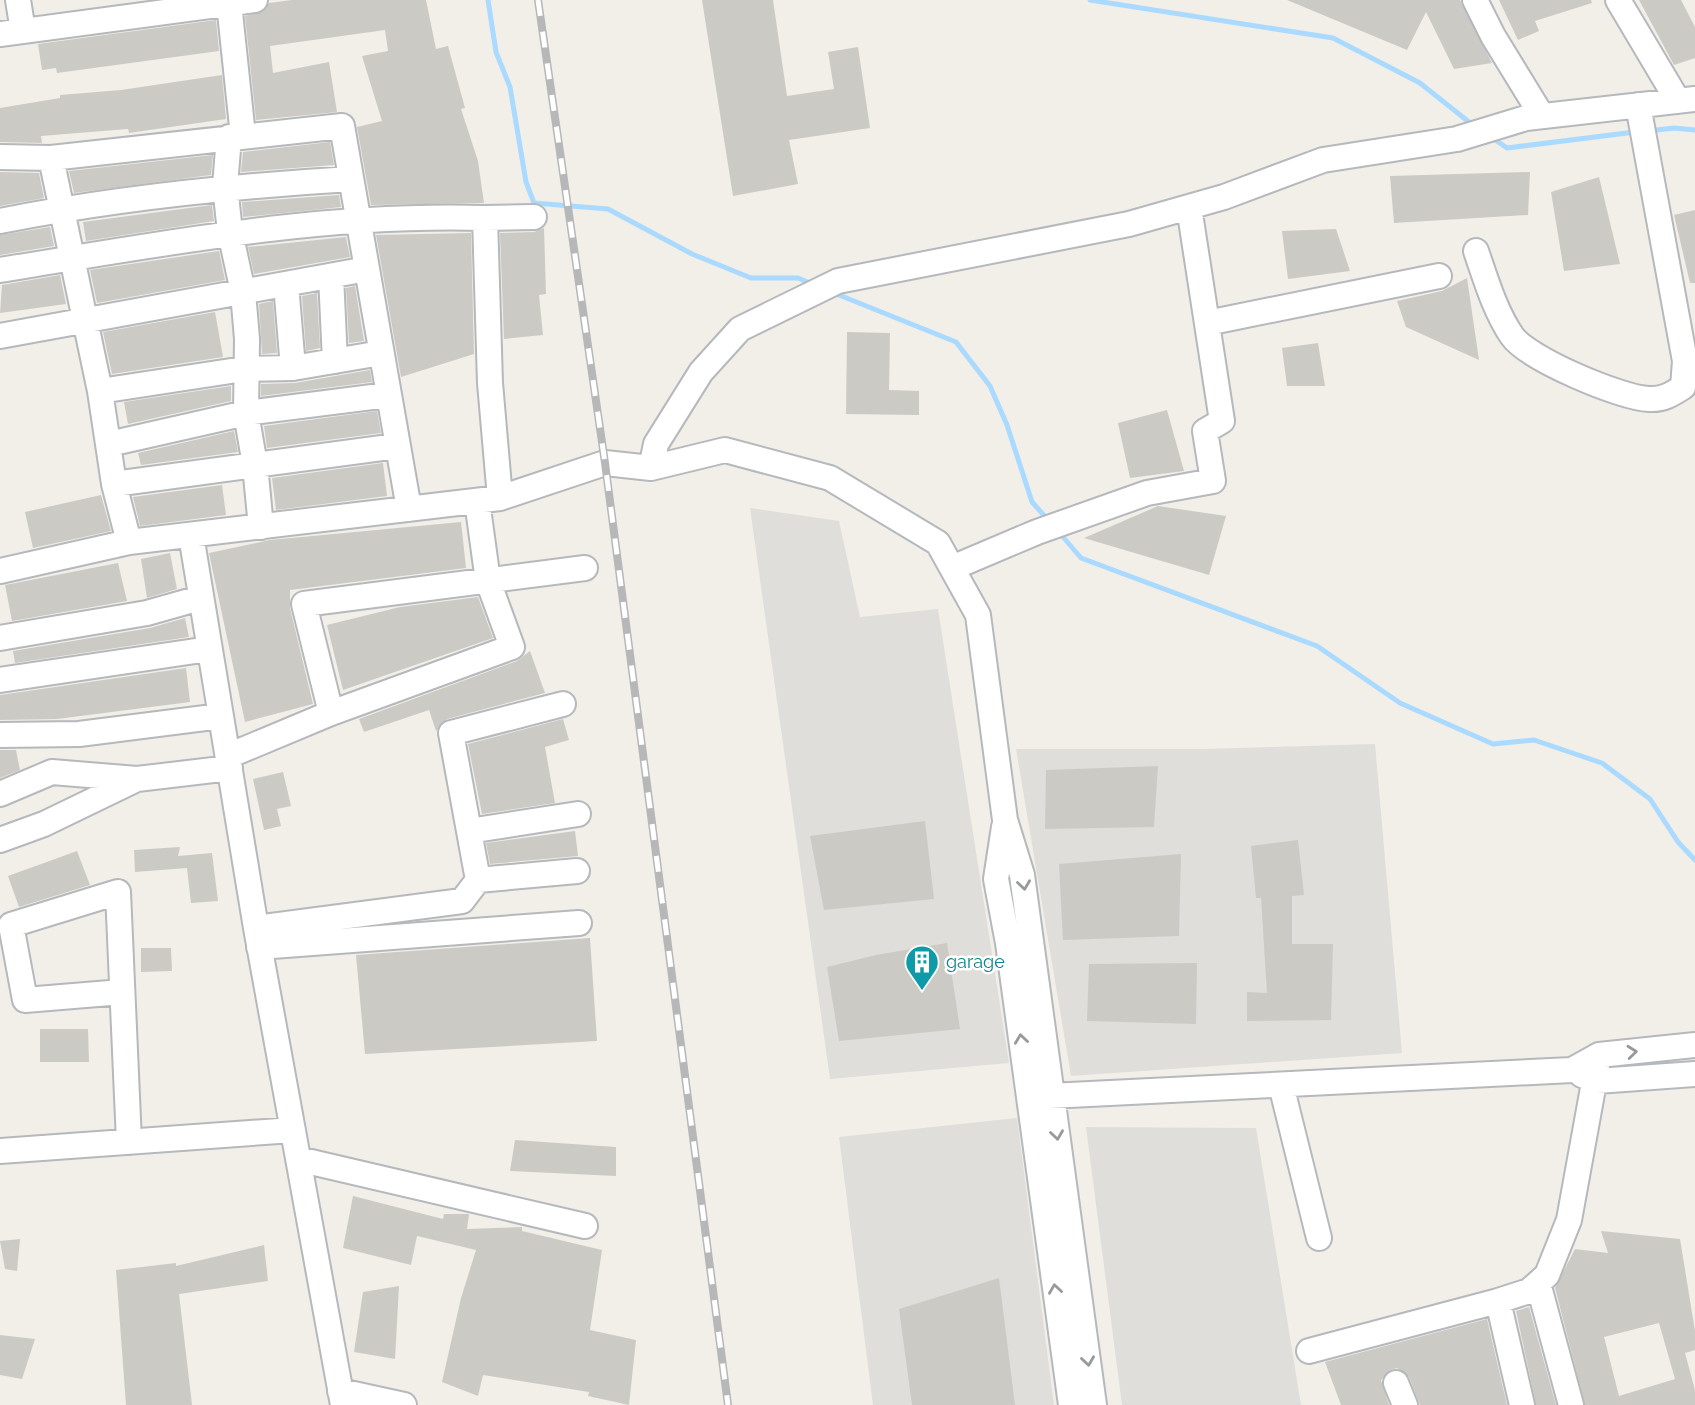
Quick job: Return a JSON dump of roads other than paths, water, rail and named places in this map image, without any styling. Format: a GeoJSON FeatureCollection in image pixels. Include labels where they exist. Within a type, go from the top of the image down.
{"type":"FeatureCollection","features":[{"type":"Feature","properties":{"kind":"street"},"geometry":{"type":"LineString","coordinates":[[18,0],[11,32],[255,0]]}},
{"type":"Feature","properties":{"kind":"street"},"geometry":{"type":"LineString","coordinates":[[1475,0],[1534,117]]}},
{"type":"Feature","properties":{"kind":"street"},"geometry":{"type":"LineString","coordinates":[[651,468],[656,444],[701,372],[740,329],[838,281],[1129,224],[1189,207],[1323,160],[1457,139],[1534,117],[1641,113],[1686,100],[1618,0]]}},
{"type":"Feature","properties":{"kind":"street"},"geometry":{"type":"LineString","coordinates":[[229,4],[236,136],[225,186],[230,232],[243,292],[247,339],[244,369],[246,413],[256,465],[261,527]]}},
{"type":"Feature","properties":{"kind":"street"},"geometry":{"type":"LineString","coordinates":[[1476,251],[1494,300],[1514,339],[1558,370],[1646,399],[1665,398],[1684,387],[1685,361],[1641,113]]}},
{"type":"Feature","properties":{"kind":"street"},"geometry":{"type":"LineString","coordinates":[[0,157],[51,158],[342,126],[409,509]]}},
{"type":"Feature","properties":{"kind":"street"},"geometry":{"type":"LineString","coordinates":[[51,158],[100,391],[114,484],[129,542]]}},
{"type":"Feature","properties":{"kind":"street"},"geometry":{"type":"LineString","coordinates":[[0,221],[62,209],[225,186],[351,178]]}},
{"type":"Feature","properties":{"kind":"street"},"geometry":{"type":"LineString","coordinates":[[952,568],[1037,532],[1147,493],[1213,481],[1205,431],[1222,421],[1189,207]]}},
{"type":"Feature","properties":{"kind":"street"},"geometry":{"type":"LineString","coordinates":[[0,270],[230,232],[413,216],[534,217]]}},
{"type":"Feature","properties":{"kind":"street"},"geometry":{"type":"LineString","coordinates":[[0,794],[52,772],[137,779],[229,762],[331,713],[512,647],[488,581],[490,383],[485,218]]}},
{"type":"Feature","properties":{"kind":"street"},"geometry":{"type":"LineString","coordinates":[[0,336],[367,269]]}},
{"type":"Feature","properties":{"kind":"street"},"geometry":{"type":"LineString","coordinates":[[331,276],[335,361]]}},
{"type":"Feature","properties":{"kind":"street"},"geometry":{"type":"LineString","coordinates":[[1207,323],[1439,276]]}},
{"type":"Feature","properties":{"kind":"street"},"geometry":{"type":"LineString","coordinates":[[286,284],[293,368]]}},
{"type":"Feature","properties":{"kind":"street"},"geometry":{"type":"LineString","coordinates":[[100,391],[244,369],[293,368],[381,353]]}},
{"type":"Feature","properties":{"kind":"street"},"geometry":{"type":"LineString","coordinates":[[109,444],[246,413],[388,396]]}},
{"type":"Feature","properties":{"kind":"street"},"geometry":{"type":"LineString","coordinates":[[114,484],[397,446]]}},
{"type":"Feature","properties":{"kind":"street"},"geometry":{"type":"LineString","coordinates":[[0,571],[129,542],[488,499],[605,463],[651,468],[725,450],[830,478],[938,543],[978,615],[1005,820],[1023,875],[1071,1405]]}},
{"type":"Feature","properties":{"kind":"street"},"geometry":{"type":"LineString","coordinates":[[191,535],[257,938],[341,1398],[404,1405]]}},
{"type":"Feature","properties":{"kind":"street"},"geometry":{"type":"LineString","coordinates":[[331,713],[304,604],[585,568]]}},
{"type":"Feature","properties":{"kind":"street"},"geometry":{"type":"LineString","coordinates":[[0,638],[147,613],[200,598]]}},
{"type":"Feature","properties":{"kind":"street"},"geometry":{"type":"LineString","coordinates":[[0,681],[209,649]]}},
{"type":"Feature","properties":{"kind":"street"},"geometry":{"type":"LineString","coordinates":[[478,880],[451,733],[563,704]]}},
{"type":"Feature","properties":{"kind":"street"},"geometry":{"type":"LineString","coordinates":[[0,735],[79,734],[221,716]]}},
{"type":"Feature","properties":{"kind":"street"},"geometry":{"type":"LineString","coordinates":[[0,840],[44,824],[137,779]]}},
{"type":"Feature","properties":{"kind":"street"},"geometry":{"type":"LineString","coordinates":[[469,831],[578,814]]}},
{"type":"Feature","properties":{"kind":"street"},"geometry":{"type":"LineString","coordinates":[[257,938],[462,901],[478,880],[577,871]]}},
{"type":"Feature","properties":{"kind":"street"},"geometry":{"type":"LineString","coordinates":[[122,992],[25,1000],[11,925],[118,892],[129,1142]]}},
{"type":"Feature","properties":{"kind":"street"},"geometry":{"type":"LineString","coordinates":[[257,938],[579,923]]}},
{"type":"Feature","properties":{"kind":"street"},"geometry":{"type":"LineString","coordinates":[[1041,1096],[1572,1070],[1600,1055],[1695,1045]]}},
{"type":"Feature","properties":{"kind":"street"},"geometry":{"type":"LineString","coordinates":[[1309,1352],[1529,1291],[1547,1275],[1569,1220],[1600,1055]]}},
{"type":"Feature","properties":{"kind":"street"},"geometry":{"type":"LineString","coordinates":[[1572,1070],[1597,1081],[1695,1074]]}},
{"type":"Feature","properties":{"kind":"street"},"geometry":{"type":"LineString","coordinates":[[1281,1086],[1319,1238]]}},
{"type":"Feature","properties":{"kind":"street"},"geometry":{"type":"LineString","coordinates":[[1041,1096],[1094,1405]]}},
{"type":"Feature","properties":{"kind":"street"},"geometry":{"type":"LineString","coordinates":[[0,1151],[293,1130]]}},
{"type":"Feature","properties":{"kind":"street"},"geometry":{"type":"LineString","coordinates":[[298,1159],[585,1226]]}},
{"type":"Feature","properties":{"kind":"street"},"geometry":{"type":"LineString","coordinates":[[1538,1283],[1571,1405]]}},
{"type":"Feature","properties":{"kind":"street"},"geometry":{"type":"LineString","coordinates":[[1498,1301],[1522,1405]]}},
{"type":"Feature","properties":{"kind":"waterway"},"geometry":{"type":"LineString","coordinates":[[488,0],[496,52],[510,87],[526,182],[534,203],[608,209],[692,254],[751,278],[798,278],[812,284]]}},
{"type":"Feature","properties":{"kind":"waterway"},"geometry":{"type":"LineString","coordinates":[[1090,0],[1333,38],[1420,83],[1474,126]]}},
{"type":"Feature","properties":{"kind":"waterway"},"geometry":{"type":"LineString","coordinates":[[1648,131],[1674,128],[1695,130]]}},
{"type":"Feature","properties":{"kind":"waterway"},"geometry":{"type":"LineString","coordinates":[[1491,137],[1507,148],[1635,132]]}},
{"type":"Feature","properties":{"kind":"waterway"},"geometry":{"type":"LineString","coordinates":[[834,293],[956,342],[990,386],[1007,425],[1032,502],[1049,521]]}},
{"type":"Feature","properties":{"kind":"waterway"},"geometry":{"type":"LineString","coordinates":[[1058,531],[1081,558],[1317,646],[1400,703],[1493,744],[1534,740],[1602,763],[1650,799],[1678,842],[1695,860]]}},
{"type":"Feature","properties":{"kind":"railway"},"geometry":{"type":"LineString","coordinates":[[538,0],[605,463],[728,1405]]}},
{"type":"Feature","properties":{"kind":"place","name":"garage"},"geometry":{"type":"Point","coordinates":[922,992]}}]}
